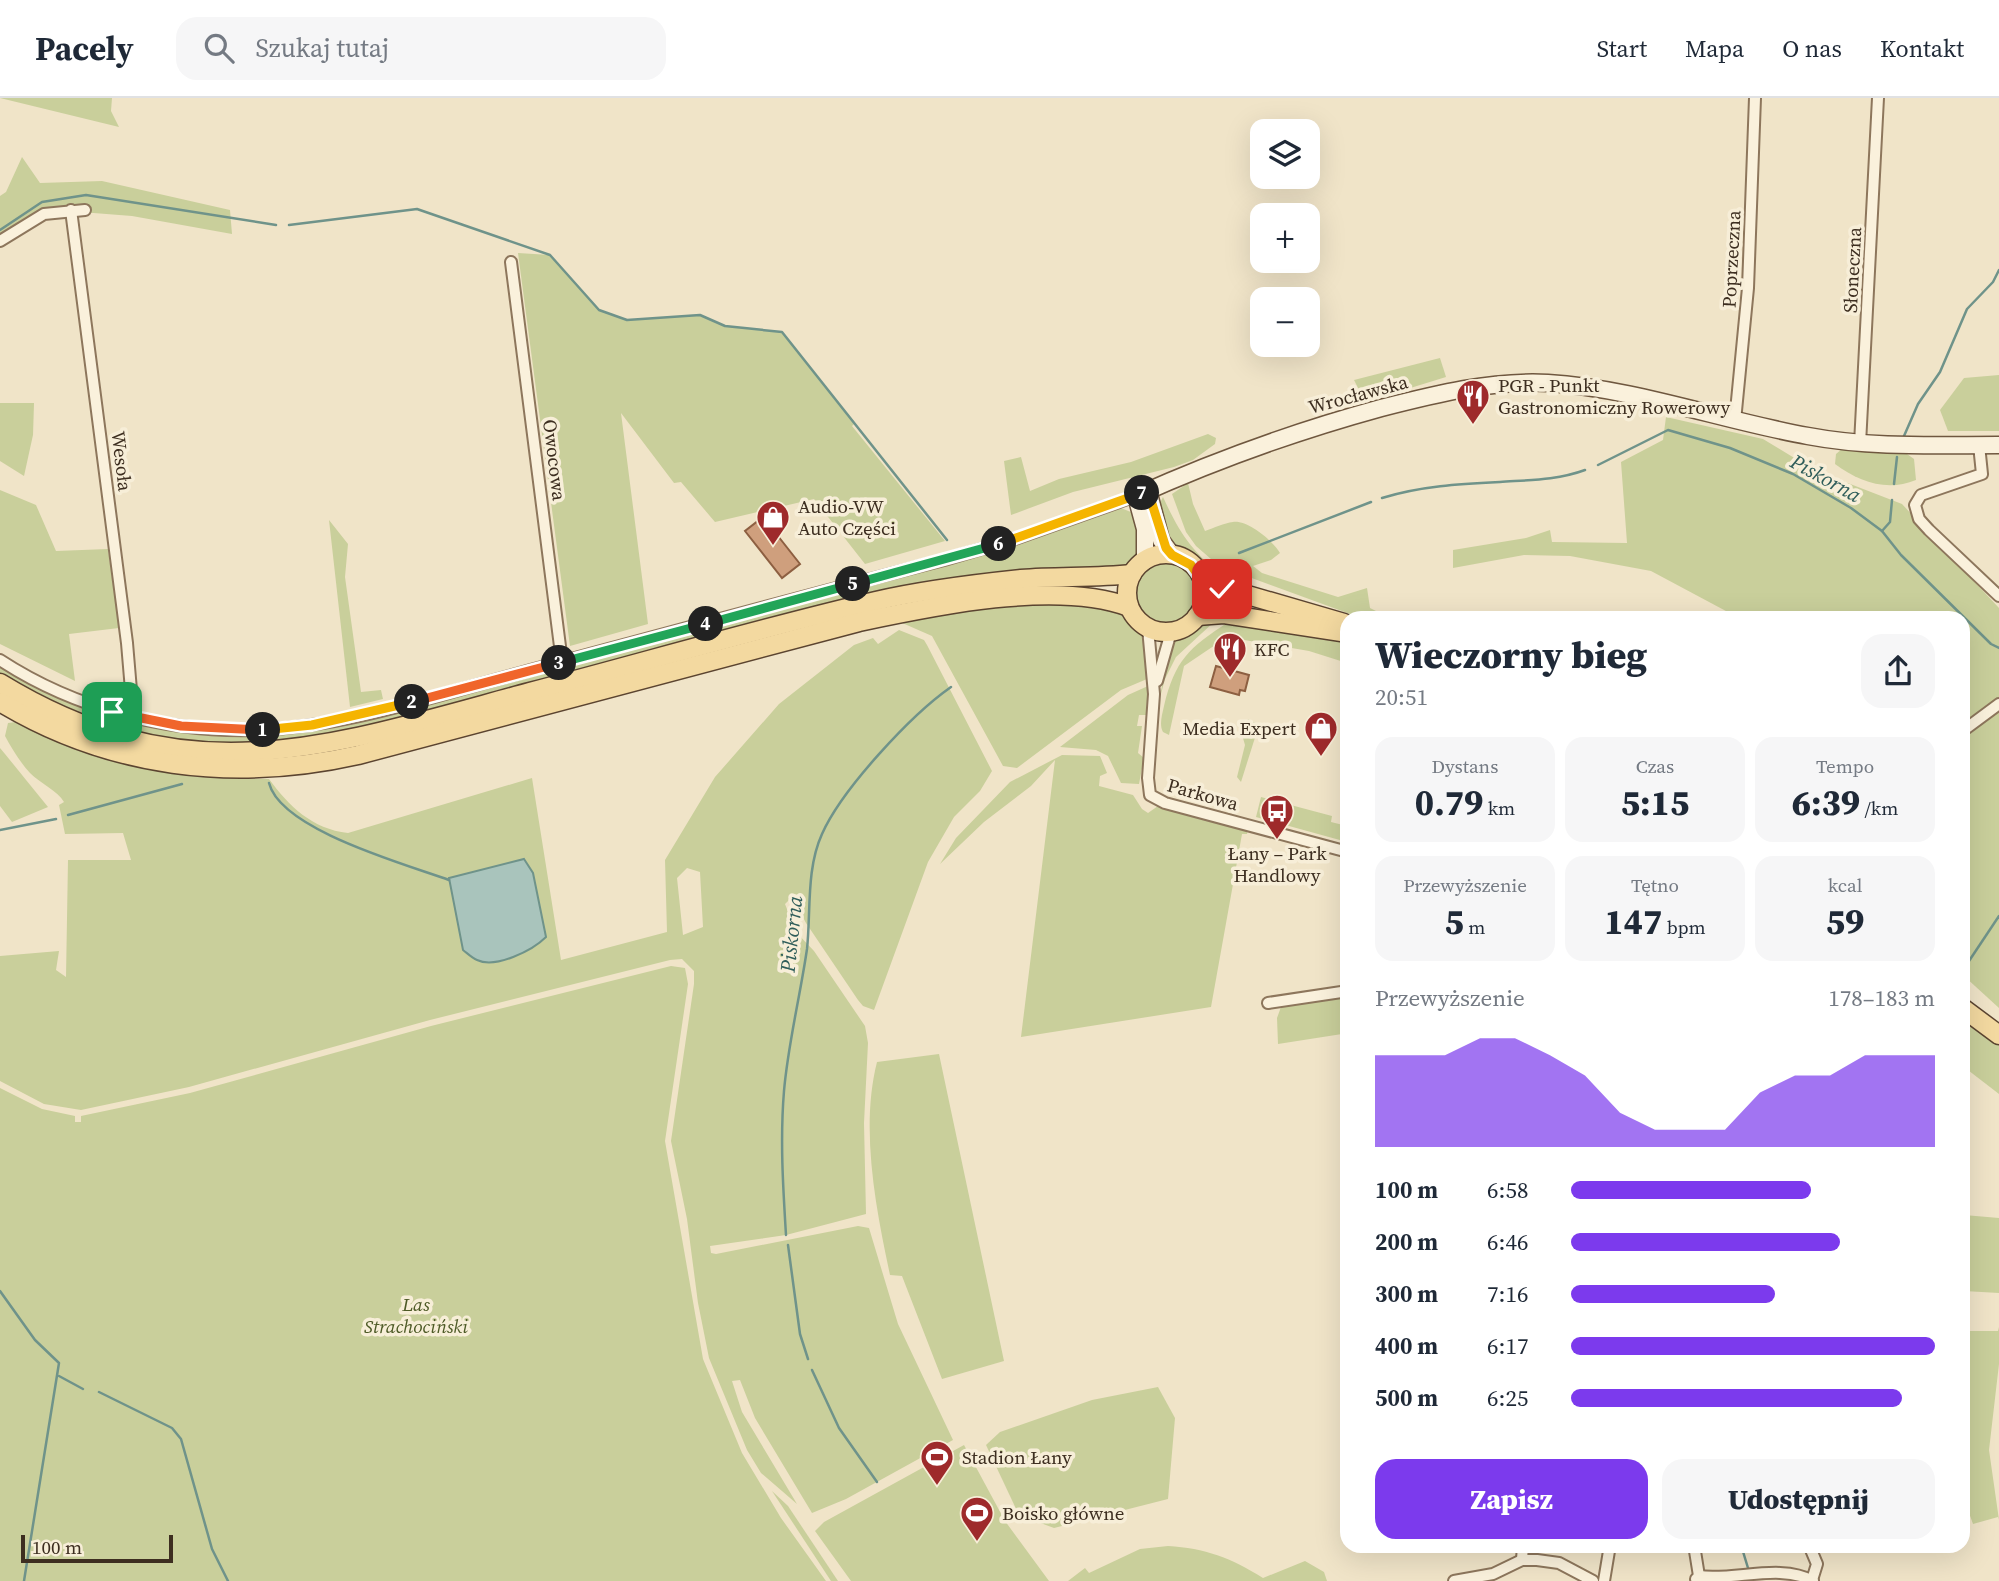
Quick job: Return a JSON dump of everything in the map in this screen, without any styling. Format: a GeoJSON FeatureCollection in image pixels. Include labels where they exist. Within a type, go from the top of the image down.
{"type":"FeatureCollection","features":[{"type":"Feature","properties":{"kind":"main road","name":"Wrocławska"},"geometry":{"type":"LineString","coordinates":[[1142,493],[1229,456],[1310,429],[1441,393],[1505,383],[1579,387],[1735,421],[1860,443],[1999,445]]}},
{"type":"Feature","properties":{"kind":"main road"},"geometry":{"type":"LineString","coordinates":[[1142,493],[1161,540],[1172,555],[1191,565],[1203,582],[1204,600],[1197,616],[1185,627],[1171,632],[1149,628],[1136,619],[1129,607],[1127,591],[1132,574],[1145,561],[1158,555],[1172,555]]}},
{"type":"Feature","properties":{"kind":"main road"},"geometry":{"type":"LineString","coordinates":[[1142,493],[1145,561]]}},
{"type":"Feature","properties":{"kind":"main road"},"geometry":{"type":"LineString","coordinates":[[0,683],[68,719],[155,746],[211,753],[286,751],[385,732],[879,601],[1023,579],[1132,574]]}},
{"type":"Feature","properties":{"kind":"main road"},"geometry":{"type":"LineString","coordinates":[[1203,582],[1340,623]]}},
{"type":"Feature","properties":{"kind":"main road"},"geometry":{"type":"LineString","coordinates":[[0,702],[60,734],[141,759],[176,766],[234,770],[293,767],[387,748],[859,622],[931,607],[1046,596],[1093,599],[1129,607]]}},
{"type":"Feature","properties":{"kind":"main road"},"geometry":{"type":"LineString","coordinates":[[1197,616],[1221,613],[1340,631]]}},
{"type":"Feature","properties":{"kind":"main road"},"geometry":{"type":"LineString","coordinates":[[1970,1013],[1999,1035]]}},
{"type":"Feature","properties":{"kind":"street","name":"Poprzeczna"},"geometry":{"type":"LineString","coordinates":[[1735,421],[1748,288],[1755,98]]}},
{"type":"Feature","properties":{"kind":"street","name":"Słoneczna"},"geometry":{"type":"LineString","coordinates":[[1860,443],[1878,98]]}},
{"type":"Feature","properties":{"kind":"street","name":"Wesoła"},"geometry":{"type":"LineString","coordinates":[[71,210],[127,643],[132,702],[130,716]]}},
{"type":"Feature","properties":{"kind":"street"},"geometry":{"type":"LineString","coordinates":[[0,241],[44,214],[85,210]]}},
{"type":"Feature","properties":{"kind":"street","name":"Owocowa"},"geometry":{"type":"LineString","coordinates":[[511,262],[562,662]]}},
{"type":"Feature","properties":{"kind":"street"},"geometry":{"type":"LineString","coordinates":[[1979,445],[1982,474],[1931,490],[1917,499],[1915,505],[1919,519],[1999,596]]}},
{"type":"Feature","properties":{"kind":"street","name":"Wrocławska"},"geometry":{"type":"LineString","coordinates":[[0,660],[80,700],[130,716],[211,729],[256,730],[312,725],[562,662],[1012,540],[1142,493]]}},
{"type":"Feature","properties":{"kind":"street"},"geometry":{"type":"LineString","coordinates":[[1149,628],[1154,694]]}},
{"type":"Feature","properties":{"kind":"street"},"geometry":{"type":"LineString","coordinates":[[1154,694],[1171,632]]}},
{"type":"Feature","properties":{"kind":"street","name":"Parkowa"},"geometry":{"type":"LineString","coordinates":[[1154,694],[1148,778],[1150,795],[1165,803],[1340,850]]}},
{"type":"Feature","properties":{"kind":"street"},"geometry":{"type":"LineString","coordinates":[[1970,726],[1999,704]]}},
{"type":"Feature","properties":{"kind":"street"},"geometry":{"type":"LineString","coordinates":[[1268,1003],[1340,992]]}},
{"type":"Feature","properties":{"kind":"street"},"geometry":{"type":"LineString","coordinates":[[1522,1553],[1522,1560]]}},
{"type":"Feature","properties":{"kind":"street"},"geometry":{"type":"LineString","coordinates":[[1604,1581],[1609,1553]]}},
{"type":"Feature","properties":{"kind":"street"},"geometry":{"type":"LineString","coordinates":[[1695,1553],[1697,1578],[1787,1575],[1813,1580],[1817,1564],[1812,1553]]}},
{"type":"Feature","properties":{"kind":"street"},"geometry":{"type":"LineString","coordinates":[[1454,1581],[1493,1574],[1522,1560],[1559,1563],[1593,1581]]}},
{"type":"Feature","properties":{"kind":"green space"},"geometry":{"type":"Polygon","coordinates":[[[0,98],[112,98],[111,111],[119,127],[0,98]]]}},
{"type":"Feature","properties":{"kind":"green space"},"geometry":{"type":"Polygon","coordinates":[[[22,157],[40,183],[102,181],[230,210],[232,234],[132,216],[42,209],[0,236],[0,196],[6,192],[22,157]]]}},
{"type":"Feature","properties":{"kind":"green space"},"geometry":{"type":"Polygon","coordinates":[[[518,253],[550,255],[599,310],[627,320],[700,315],[725,326],[782,332],[855,423],[852,426],[945,541],[865,564],[814,499],[715,522],[681,482],[674,483],[621,413],[648,624],[570,646],[518,253]]]}},
{"type":"Feature","properties":{"kind":"green space"},"geometry":{"type":"Polygon","coordinates":[[[1440,358],[1446,377],[1365,402],[1354,380],[1440,358]]]}},
{"type":"Feature","properties":{"kind":"green space"},"geometry":{"type":"Polygon","coordinates":[[[1999,375],[1999,431],[1948,431],[1940,410],[1964,378],[1999,375]]]}},
{"type":"Feature","properties":{"kind":"green space"},"geometry":{"type":"Polygon","coordinates":[[[0,403],[34,403],[33,435],[24,476],[0,461],[0,403]]]}},
{"type":"Feature","properties":{"kind":"green space"},"geometry":{"type":"Polygon","coordinates":[[[1666,417],[1763,439],[1814,470],[1902,504],[1999,608],[1999,699],[1970,721],[1970,611],[1726,611],[1651,571],[1570,556],[1524,555],[1453,568],[1453,550],[1526,538],[1550,530],[1552,542],[1627,543],[1621,462],[1663,440],[1666,417]]]}},
{"type":"Feature","properties":{"kind":"green space"},"geometry":{"type":"Polygon","coordinates":[[[1208,434],[1216,438],[1215,444],[1193,460],[1073,492],[1011,515],[1004,461],[1021,457],[1030,491],[1059,479],[1131,462],[1208,434]]]}},
{"type":"Feature","properties":{"kind":"green space"},"geometry":{"type":"Polygon","coordinates":[[[1842,449],[1907,454],[1914,459],[1916,480],[1884,485],[1854,476],[1835,464],[1836,454],[1842,449]]]}},
{"type":"Feature","properties":{"kind":"green space"},"geometry":{"type":"Polygon","coordinates":[[[1188,483],[1193,504],[1205,531],[1226,523],[1239,522],[1266,537],[1280,553],[1271,560],[1253,566],[1262,573],[1338,597],[1367,588],[1370,608],[1376,611],[1342,611],[1219,566],[1196,546],[1186,532],[1172,494],[1188,483]]]}},
{"type":"Feature","properties":{"kind":"green space"},"geometry":{"type":"Polygon","coordinates":[[[0,490],[36,505],[56,551],[108,549],[119,628],[69,634],[75,681],[0,644],[0,490]]]}},
{"type":"Feature","properties":{"kind":"green space"},"geometry":{"type":"Polygon","coordinates":[[[1163,497],[1174,520],[1195,550],[1224,575],[1223,583],[1207,576],[1191,557],[1172,548],[1158,507],[1163,497]]]}},
{"type":"Feature","properties":{"kind":"green space"},"geometry":{"type":"Polygon","coordinates":[[[1121,508],[1138,515],[1140,556],[1127,569],[1019,574],[293,744],[172,742],[89,720],[0,676],[0,665],[101,713],[287,733],[304,731],[416,706],[989,552],[1121,508]]]}},
{"type":"Feature","properties":{"kind":"green space"},"geometry":{"type":"Polygon","coordinates":[[[329,520],[348,544],[345,577],[361,692],[381,690],[383,699],[350,707],[329,520]]]}},
{"type":"Feature","properties":{"kind":"green space"},"geometry":{"type":"Polygon","coordinates":[[[1160,563],[1172,563],[1191,576],[1196,593],[1194,605],[1183,618],[1172,623],[1160,623],[1141,610],[1136,599],[1136,587],[1149,568],[1160,563]]]}},
{"type":"Feature","properties":{"kind":"green space"},"geometry":{"type":"Polygon","coordinates":[[[1063,602],[1105,606],[1127,615],[1144,632],[1147,679],[1121,690],[1017,768],[1003,766],[932,636],[900,622],[958,610],[1063,602]]]}},
{"type":"Feature","properties":{"kind":"green space"},"geometry":{"type":"Polygon","coordinates":[[[1200,621],[1215,621],[1176,657],[1165,679],[1158,705],[1171,643],[1200,621]]]}},
{"type":"Feature","properties":{"kind":"green space"},"geometry":{"type":"Polygon","coordinates":[[[1227,623],[1340,635],[1340,661],[1309,651],[1227,637],[1184,666],[1169,735],[1163,732],[1161,723],[1168,690],[1185,657],[1227,623]]]}},
{"type":"Feature","properties":{"kind":"green space"},"geometry":{"type":"Polygon","coordinates":[[[899,630],[924,640],[992,771],[980,791],[954,817],[928,862],[874,1010],[863,1006],[858,1000],[806,923],[792,897],[785,904],[796,932],[814,951],[865,1026],[868,1043],[864,1123],[866,1214],[786,1235],[710,1246],[711,1253],[716,1254],[858,1226],[869,1228],[898,1324],[953,1440],[846,1499],[812,1513],[755,1418],[740,1380],[732,1381],[742,1412],[797,1504],[761,1473],[747,1450],[709,1358],[698,1303],[687,1219],[671,1141],[694,984],[694,971],[682,959],[430,1020],[189,1087],[81,1110],[44,1104],[0,1081],[0,956],[59,951],[56,970],[66,977],[68,860],[131,860],[123,833],[65,834],[59,805],[64,802],[58,794],[30,773],[20,760],[5,736],[8,723],[16,722],[78,749],[139,766],[170,772],[269,779],[302,815],[323,827],[348,833],[532,778],[561,960],[667,932],[665,860],[715,777],[779,704],[854,645],[873,638],[878,644],[899,630]],[[687,868],[677,878],[683,935],[703,927],[700,872],[687,868]]]}},
{"type":"Feature","properties":{"kind":"green space"},"geometry":{"type":"Polygon","coordinates":[[[1148,686],[1146,715],[1139,715],[1137,726],[1142,726],[1138,753],[1144,758],[1139,784],[1121,783],[1108,756],[1096,750],[1060,747],[1128,695],[1148,686]]]}},
{"type":"Feature","properties":{"kind":"green space"},"geometry":{"type":"Polygon","coordinates":[[[1999,708],[1999,1008],[1970,981],[1970,730],[1999,708]]]}},
{"type":"Feature","properties":{"kind":"green space"},"geometry":{"type":"Polygon","coordinates":[[[1248,719],[1259,725],[1241,782],[1237,777],[1245,745],[1239,724],[1246,725],[1248,719]]]}},
{"type":"Feature","properties":{"kind":"green space"},"geometry":{"type":"Polygon","coordinates":[[[0,748],[48,807],[12,822],[0,806],[0,748]]]}},
{"type":"Feature","properties":{"kind":"green space"},"geometry":{"type":"Polygon","coordinates":[[[1062,755],[1100,756],[1107,773],[1100,776],[1099,786],[1133,795],[1148,813],[1158,806],[1248,829],[1247,834],[1242,834],[1211,1007],[1021,1037],[1055,760],[1031,786],[984,822],[940,864],[956,838],[1010,782],[1062,755]]]}},
{"type":"Feature","properties":{"kind":"green space"},"geometry":{"type":"Polygon","coordinates":[[[1261,797],[1332,816],[1331,822],[1340,824],[1340,840],[1256,817],[1261,797]]]}},
{"type":"Feature","properties":{"kind":"green space","name":"Las Strachociński"},"geometry":{"type":"Polygon","coordinates":[[[671,966],[685,968],[688,984],[665,1141],[703,1359],[742,1453],[781,1518],[826,1581],[0,1581],[0,1088],[42,1109],[75,1116],[75,1122],[81,1122],[81,1116],[190,1093],[431,1026],[671,966]]]}},
{"type":"Feature","properties":{"kind":"green space"},"geometry":{"type":"Polygon","coordinates":[[[1340,996],[1340,1034],[1278,1044],[1277,1018],[1281,1007],[1290,1002],[1340,996]]]}},
{"type":"Feature","properties":{"kind":"green space"},"geometry":{"type":"Polygon","coordinates":[[[1970,1022],[1999,1044],[1999,1094],[1970,1072],[1970,1022]]]}},
{"type":"Feature","properties":{"kind":"green space"},"geometry":{"type":"Polygon","coordinates":[[[939,1054],[1004,1361],[942,1379],[902,1276],[890,1275],[875,1196],[870,1141],[872,1088],[877,1062],[939,1054]]]}},
{"type":"Feature","properties":{"kind":"green space"},"geometry":{"type":"Polygon","coordinates":[[[1970,1216],[1999,1218],[1999,1293],[1970,1291],[1970,1216]]]}},
{"type":"Feature","properties":{"kind":"green space"},"geometry":{"type":"Polygon","coordinates":[[[1999,1327],[1999,1364],[1989,1450],[1999,1520],[1998,1517],[1973,1524],[1970,1516],[1970,1331],[1998,1331],[1999,1327]]]}},
{"type":"Feature","properties":{"kind":"green space"},"geometry":{"type":"Polygon","coordinates":[[[1158,1387],[1175,1418],[1168,1499],[1054,1528],[1019,1515],[986,1445],[1000,1432],[1092,1400],[1158,1387]]]}},
{"type":"Feature","properties":{"kind":"green space","name":"Stadion Łany"},"geometry":{"type":"Polygon","coordinates":[[[964,1445],[1005,1521],[1049,1581],[851,1581],[815,1531],[824,1522],[964,1445]]]}},
{"type":"Feature","properties":{"kind":"green space"},"geometry":{"type":"Polygon","coordinates":[[[772,1491],[788,1506],[838,1581],[831,1581],[772,1491]]]}},
{"type":"Feature","properties":{"kind":"green space"},"geometry":{"type":"Polygon","coordinates":[[[1168,1546],[1217,1555],[1263,1578],[1305,1561],[1324,1572],[1327,1581],[1068,1581],[1085,1568],[1089,1573],[1140,1549],[1168,1546]]]}},
{"type":"Feature","properties":{"kind":"water"},"geometry":{"type":"Polygon","coordinates":[[[524,859],[533,873],[546,937],[514,957],[494,962],[475,959],[463,950],[449,878],[524,859]]]}},
{"type":"Feature","properties":{"kind":"building","name":"Audio-VW Auto Części"},"geometry":{"type":"Polygon","coordinates":[[[763,517],[800,564],[782,578],[745,531],[763,517]]]}},
{"type":"Feature","properties":{"kind":"building","name":"KFC"},"geometry":{"type":"Polygon","coordinates":[[[1216,666],[1249,675],[1245,691],[1240,690],[1239,695],[1210,687],[1216,666]]]}},
{"type":"Feature","properties":{"kind":"waterway"},"geometry":{"type":"LineString","coordinates":[[0,230],[42,202],[86,195],[276,225]]}},
{"type":"Feature","properties":{"kind":"waterway"},"geometry":{"type":"LineString","coordinates":[[289,225],[417,209],[550,255],[599,310],[627,320],[700,315],[725,326],[782,332],[947,540]]}},
{"type":"Feature","properties":{"kind":"waterway"},"geometry":{"type":"LineString","coordinates":[[1904,436],[1918,404],[1940,372],[1967,309],[1993,282],[1999,270]]}},
{"type":"Feature","properties":{"kind":"waterway","name":"Piskorna"},"geometry":{"type":"LineString","coordinates":[[1598,465],[1668,430],[1730,448],[1793,474],[1851,508],[1882,531],[1901,555],[1958,611]]}},
{"type":"Feature","properties":{"kind":"waterway"},"geometry":{"type":"LineString","coordinates":[[1894,484],[1897,457]]}},
{"type":"Feature","properties":{"kind":"waterway","name":"Piskorna"},"geometry":{"type":"LineString","coordinates":[[1382,498],[1426,488],[1543,479],[1585,470]]}},
{"type":"Feature","properties":{"kind":"waterway"},"geometry":{"type":"LineString","coordinates":[[1882,531],[1890,522],[1892,500]]}},
{"type":"Feature","properties":{"kind":"waterway","name":"Piskorna"},"geometry":{"type":"LineString","coordinates":[[1239,553],[1371,502]]}},
{"type":"Feature","properties":{"kind":"waterway","name":"Piskorna"},"geometry":{"type":"LineString","coordinates":[[1970,623],[1991,644],[1999,648]]}},
{"type":"Feature","properties":{"kind":"waterway","name":"Piskorna"},"geometry":{"type":"LineString","coordinates":[[786,1235],[782,1145],[784,1091],[807,949],[811,876],[817,847],[832,816],[861,775],[917,715],[951,687]]}},
{"type":"Feature","properties":{"kind":"waterway"},"geometry":{"type":"LineString","coordinates":[[269,783],[278,800],[296,816],[320,830],[376,855],[449,880]]}},
{"type":"Feature","properties":{"kind":"waterway"},"geometry":{"type":"LineString","coordinates":[[68,815],[182,784]]}},
{"type":"Feature","properties":{"kind":"waterway"},"geometry":{"type":"LineString","coordinates":[[0,830],[56,819]]}},
{"type":"Feature","properties":{"kind":"waterway"},"geometry":{"type":"LineString","coordinates":[[1970,960],[1999,916]]}},
{"type":"Feature","properties":{"kind":"waterway","name":"Piskorna"},"geometry":{"type":"LineString","coordinates":[[788,1245],[800,1334],[808,1359]]}},
{"type":"Feature","properties":{"kind":"waterway"},"geometry":{"type":"LineString","coordinates":[[0,1291],[35,1340],[59,1363],[24,1581]]}},
{"type":"Feature","properties":{"kind":"waterway","name":"Piskorna"},"geometry":{"type":"LineString","coordinates":[[812,1370],[839,1428],[877,1482]]}},
{"type":"Feature","properties":{"kind":"waterway"},"geometry":{"type":"LineString","coordinates":[[59,1376],[83,1389]]}},
{"type":"Feature","properties":{"kind":"waterway"},"geometry":{"type":"LineString","coordinates":[[99,1392],[172,1428],[181,1439],[212,1549],[228,1581]]}},
{"type":"Feature","properties":{"kind":"waterway"},"geometry":{"type":"LineString","coordinates":[[1743,1553],[1748,1568]]}},
{"type":"Feature","properties":{"kind":"place","name":"PGR - Punkt Gastronomiczny Rowerowy"},"geometry":{"type":"Point","coordinates":[1473,426]}},
{"type":"Feature","properties":{"kind":"place","name":"Audio-VW Auto Części"},"geometry":{"type":"Point","coordinates":[773,547]}},
{"type":"Feature","properties":{"kind":"place","name":"KFC"},"geometry":{"type":"Point","coordinates":[1230,679]}},
{"type":"Feature","properties":{"kind":"place","name":"Media Expert"},"geometry":{"type":"Point","coordinates":[1321,758]}},
{"type":"Feature","properties":{"kind":"place","name":"Łany – Park Handlowy"},"geometry":{"type":"Point","coordinates":[1277,841]}},
{"type":"Feature","properties":{"kind":"place","name":"Stadion Łany"},"geometry":{"type":"Point","coordinates":[937,1487]}},
{"type":"Feature","properties":{"kind":"place","name":"Boisko główne"},"geometry":{"type":"Point","coordinates":[977,1543]}},
{"type":"Feature","properties":{"kind":"route"},"geometry":{"type":"LineString","coordinates":[[112,712],[160,723],[232,730],[294,727],[353,717],[936,562],[1012,540],[1148,491],[1161,540],[1166,548],[1172,555],[1196,569],[1203,582],[1222,589]]}}]}
